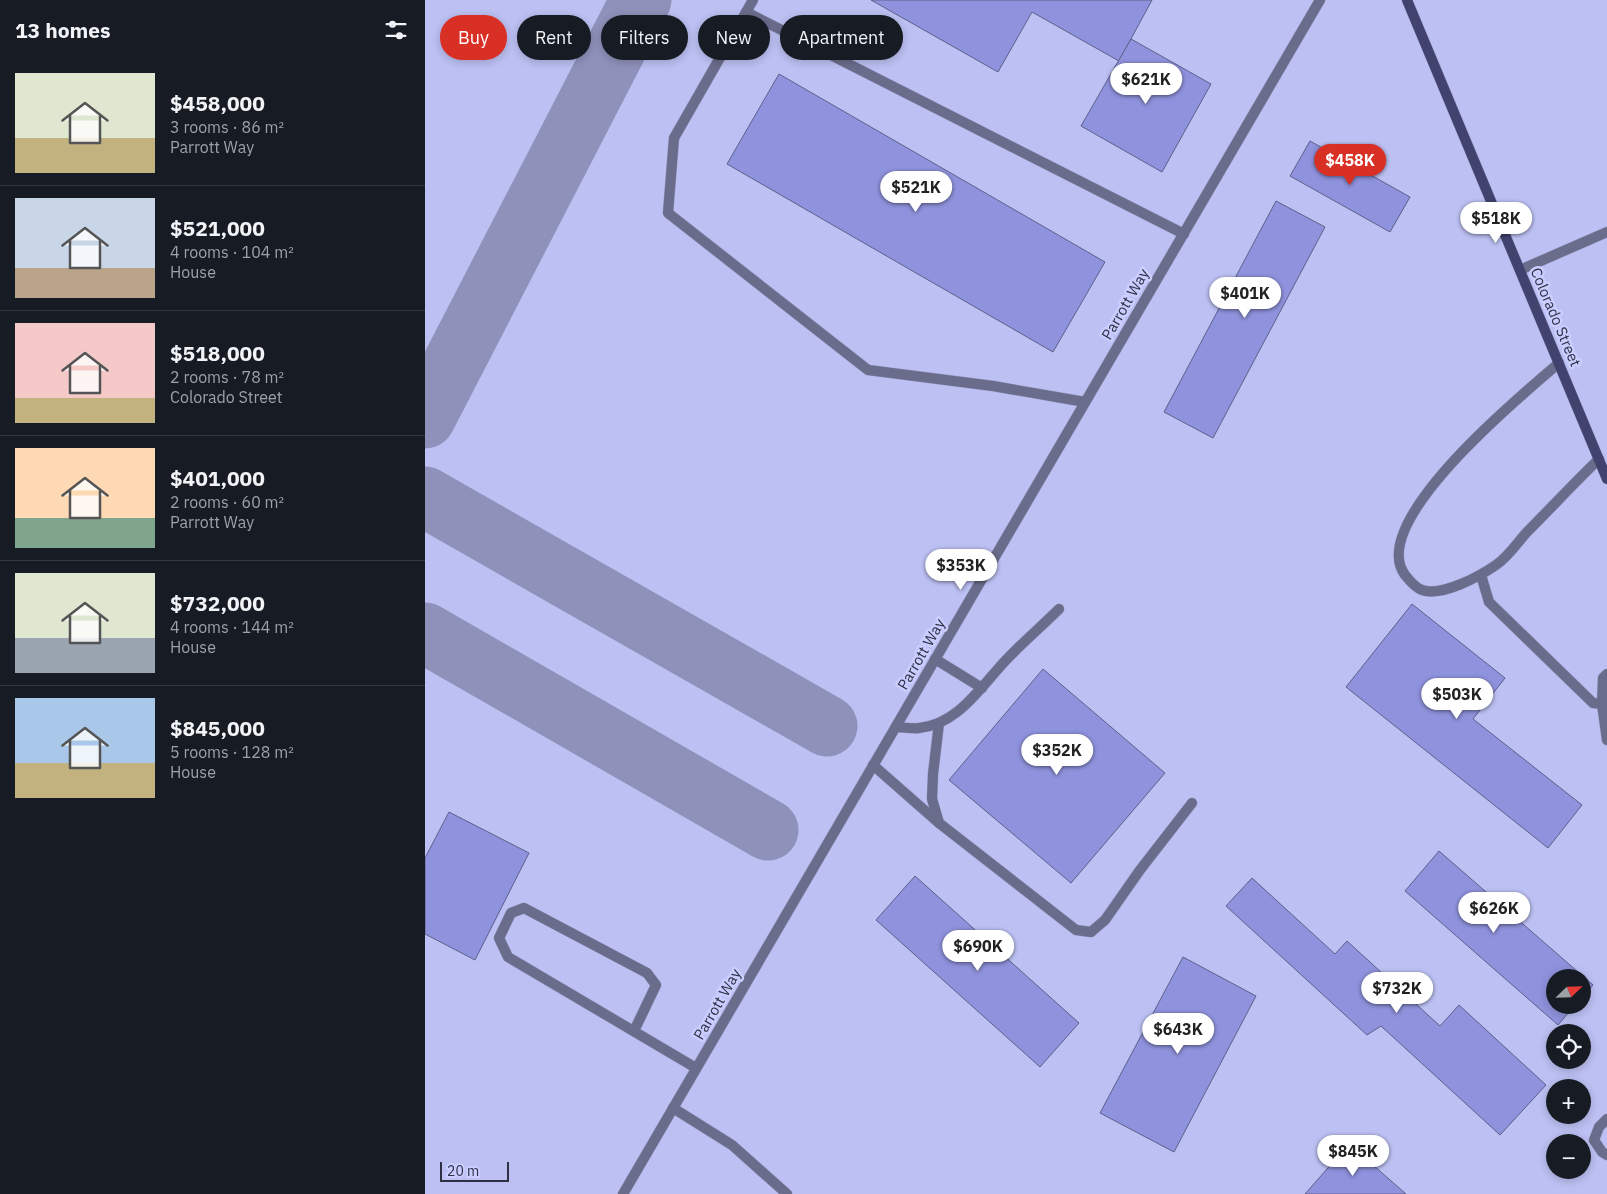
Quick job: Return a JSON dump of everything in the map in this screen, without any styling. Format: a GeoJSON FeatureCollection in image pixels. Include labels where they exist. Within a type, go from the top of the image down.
{"type":"FeatureCollection","features":[{"type":"Feature","properties":{"kind":"main road","name":"Colorado Street"},"geometry":{"type":"LineString","coordinates":[[1407,0],[1607,479]]}},
{"type":"Feature","properties":{"kind":"street"},"geometry":{"type":"LineString","coordinates":[[753,0],[674,138],[668,213],[868,370],[993,386],[1085,402]]}},
{"type":"Feature","properties":{"kind":"street","name":"Parrott Way"},"geometry":{"type":"LineString","coordinates":[[623,1194],[1320,0]]}},
{"type":"Feature","properties":{"kind":"street"},"geometry":{"type":"LineString","coordinates":[[746,12],[1184,234]]}},
{"type":"Feature","properties":{"kind":"street"},"geometry":{"type":"LineString","coordinates":[[1520,270],[1607,232]]}},
{"type":"Feature","properties":{"kind":"street"},"geometry":{"type":"LineString","coordinates":[[1559,363],[1512,402],[1457,456],[1424,496],[1404,531],[1399,548],[1400,568],[1409,580],[1422,590],[1436,592],[1454,587],[1481,575],[1498,564],[1599,459]]}},
{"type":"Feature","properties":{"kind":"street"},"geometry":{"type":"LineString","coordinates":[[1481,575],[1489,602],[1593,703],[1602,704]]}},
{"type":"Feature","properties":{"kind":"street"},"geometry":{"type":"LineString","coordinates":[[896,727],[918,728],[939,723],[954,716],[982,688],[1007,658],[1059,609]]}},
{"type":"Feature","properties":{"kind":"street"},"geometry":{"type":"LineString","coordinates":[[935,659],[982,688]]}},
{"type":"Feature","properties":{"kind":"street"},"geometry":{"type":"LineString","coordinates":[[1607,674],[1603,678],[1602,704],[1607,740]]}},
{"type":"Feature","properties":{"kind":"street"},"geometry":{"type":"LineString","coordinates":[[939,723],[932,799],[939,823]]}},
{"type":"Feature","properties":{"kind":"street"},"geometry":{"type":"LineString","coordinates":[[873,765],[939,823],[1076,930],[1091,932],[1105,920],[1140,870],[1192,803]]}},
{"type":"Feature","properties":{"kind":"street"},"geometry":{"type":"LineString","coordinates":[[634,1031],[656,985],[647,973],[524,908],[511,913],[499,938],[509,957],[696,1068]]}},
{"type":"Feature","properties":{"kind":"street"},"geometry":{"type":"LineString","coordinates":[[673,1108],[732,1145],[787,1194]]}},
{"type":"Feature","properties":{"kind":"street"},"geometry":{"type":"LineString","coordinates":[[1607,1119],[1599,1127],[1594,1140],[1602,1152],[1607,1155]]}},
{"type":"Feature","properties":{"kind":"building"},"geometry":{"type":"Polygon","coordinates":[[[871,0],[1152,0],[1119,61],[1032,12],[998,72],[903,18],[903,15],[897,15],[871,0]]]}},
{"type":"Feature","properties":{"kind":"building"},"geometry":{"type":"Polygon","coordinates":[[[1131,39],[1211,84],[1162,172],[1081,126],[1131,39]]]}},
{"type":"Feature","properties":{"kind":"building"},"geometry":{"type":"Polygon","coordinates":[[[779,74],[1105,262],[1053,352],[727,164],[779,74]]]}},
{"type":"Feature","properties":{"kind":"building"},"geometry":{"type":"Polygon","coordinates":[[[1310,141],[1410,197],[1390,232],[1290,176],[1310,141]]]}},
{"type":"Feature","properties":{"kind":"building"},"geometry":{"type":"Polygon","coordinates":[[[1276,201],[1325,227],[1213,438],[1164,412],[1276,201]]]}},
{"type":"Feature","properties":{"kind":"building"},"geometry":{"type":"Polygon","coordinates":[[[1412,604],[1505,678],[1473,719],[1582,805],[1548,848],[1346,687],[1412,604]]]}},
{"type":"Feature","properties":{"kind":"building"},"geometry":{"type":"Polygon","coordinates":[[[1043,669],[1165,773],[1071,883],[949,780],[1043,669]]]}},
{"type":"Feature","properties":{"kind":"building"},"geometry":{"type":"Polygon","coordinates":[[[449,812],[529,853],[475,960],[425,934],[425,858],[449,812]]]}},
{"type":"Feature","properties":{"kind":"building"},"geometry":{"type":"Polygon","coordinates":[[[1439,851],[1575,969],[1546,969],[1546,1014],[1567,1014],[1557,1024],[1405,891],[1439,851]]]}},
{"type":"Feature","properties":{"kind":"building"},"geometry":{"type":"Polygon","coordinates":[[[915,876],[1079,1023],[1040,1067],[876,920],[915,876]]]}},
{"type":"Feature","properties":{"kind":"building"},"geometry":{"type":"Polygon","coordinates":[[[1252,878],[1335,954],[1347,941],[1440,1026],[1459,1005],[1546,1085],[1500,1135],[1381,1026],[1367,1035],[1226,906],[1252,878]]]}},
{"type":"Feature","properties":{"kind":"building"},"geometry":{"type":"Polygon","coordinates":[[[1183,957],[1256,996],[1174,1152],[1100,1113],[1183,957]]]}},
{"type":"Feature","properties":{"kind":"building"},"geometry":{"type":"Polygon","coordinates":[[[1349,1144],[1406,1194],[1305,1194],[1349,1144]]]}},
{"type":"Feature","properties":{"kind":"taxiway"},"geometry":{"type":"LineString","coordinates":[[425,418],[641,0]]}},
{"type":"Feature","properties":{"kind":"taxiway"},"geometry":{"type":"LineString","coordinates":[[425,497],[827,726]]}},
{"type":"Feature","properties":{"kind":"taxiway"},"geometry":{"type":"LineString","coordinates":[[425,633],[768,830]]}}]}
